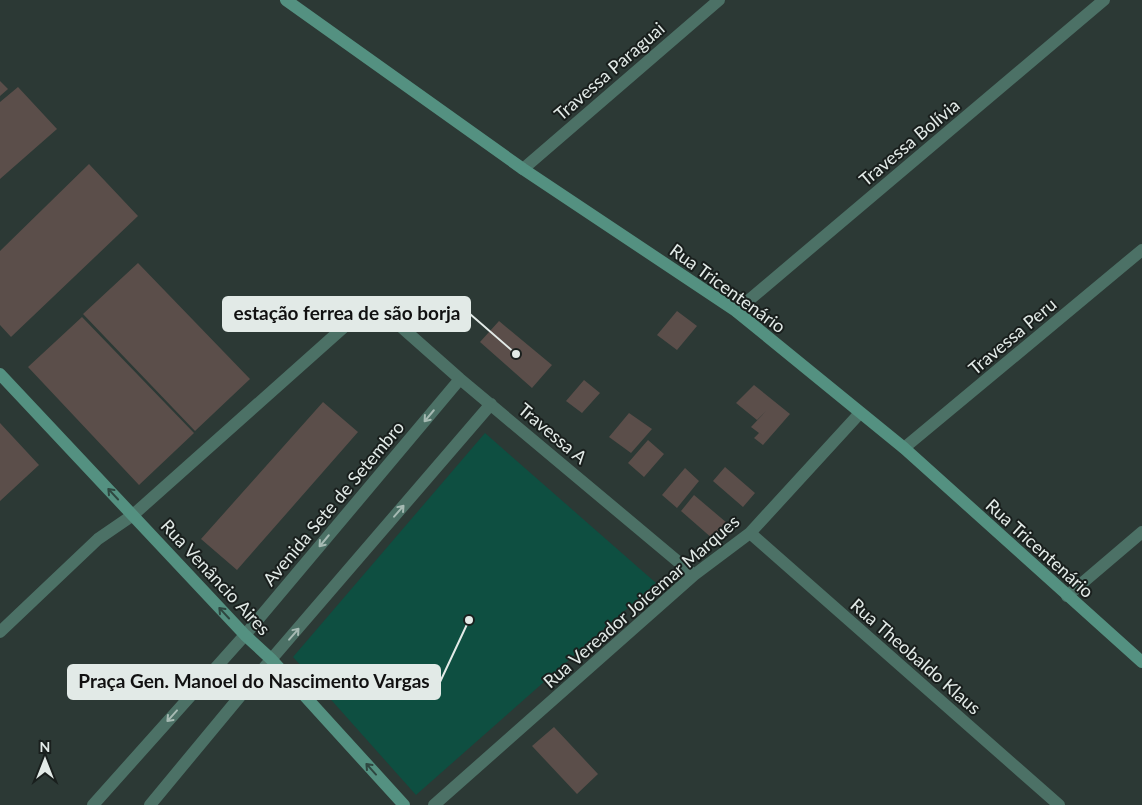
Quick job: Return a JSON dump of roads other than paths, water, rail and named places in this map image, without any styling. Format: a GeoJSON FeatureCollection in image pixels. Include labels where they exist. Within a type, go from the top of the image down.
{"type":"FeatureCollection","features":[{"type":"Feature","properties":{"kind":"street","name":"Rua Tricentenário"},"geometry":{"type":"LineString","coordinates":[[286,0],[523,169],[736,311],[904,448],[1142,662]]}},
{"type":"Feature","properties":{"kind":"street","name":"Travessa Paraguai"},"geometry":{"type":"LineString","coordinates":[[523,169],[718,0]]}},
{"type":"Feature","properties":{"kind":"street","name":"Travessa Bolívia"},"geometry":{"type":"LineString","coordinates":[[736,311],[1104,0]]}},
{"type":"Feature","properties":{"kind":"street","name":"Travessa Peru"},"geometry":{"type":"LineString","coordinates":[[904,448],[1142,250]]}},
{"type":"Feature","properties":{"kind":"street","name":"Travessa A"},"geometry":{"type":"LineString","coordinates":[[133,515],[344,327],[363,316],[390,316],[460,379],[694,575]]}},
{"type":"Feature","properties":{"kind":"street","name":"Rua Venâncio Aires"},"geometry":{"type":"LineString","coordinates":[[0,374],[245,635],[272,660],[404,805]]}},
{"type":"Feature","properties":{"kind":"street","name":"Avenida Sete de Setembro"},"geometry":{"type":"LineString","coordinates":[[92,805],[245,635],[460,379]]}},
{"type":"Feature","properties":{"kind":"street"},"geometry":{"type":"LineString","coordinates":[[150,805],[491,404]]}},
{"type":"Feature","properties":{"kind":"street","name":"Rua Vereador Joicemar Marques"},"geometry":{"type":"LineString","coordinates":[[434,805],[694,575],[750,533],[860,414]]}},
{"type":"Feature","properties":{"kind":"street"},"geometry":{"type":"LineString","coordinates":[[0,632],[98,539],[133,515]]}},
{"type":"Feature","properties":{"kind":"street"},"geometry":{"type":"LineString","coordinates":[[1067,596],[1142,532]]}},
{"type":"Feature","properties":{"kind":"street","name":"Rua Theobaldo Klaus"},"geometry":{"type":"LineString","coordinates":[[750,533],[1059,805]]}},
{"type":"Feature","properties":{"kind":"place","name":"estação ferrea de são borja"},"geometry":{"type":"Point","coordinates":[516,354]}},
{"type":"Feature","properties":{"kind":"place","name":"Praça Gen. Manoel do Nascimento Vargas"},"geometry":{"type":"Point","coordinates":[469,620]}}]}
